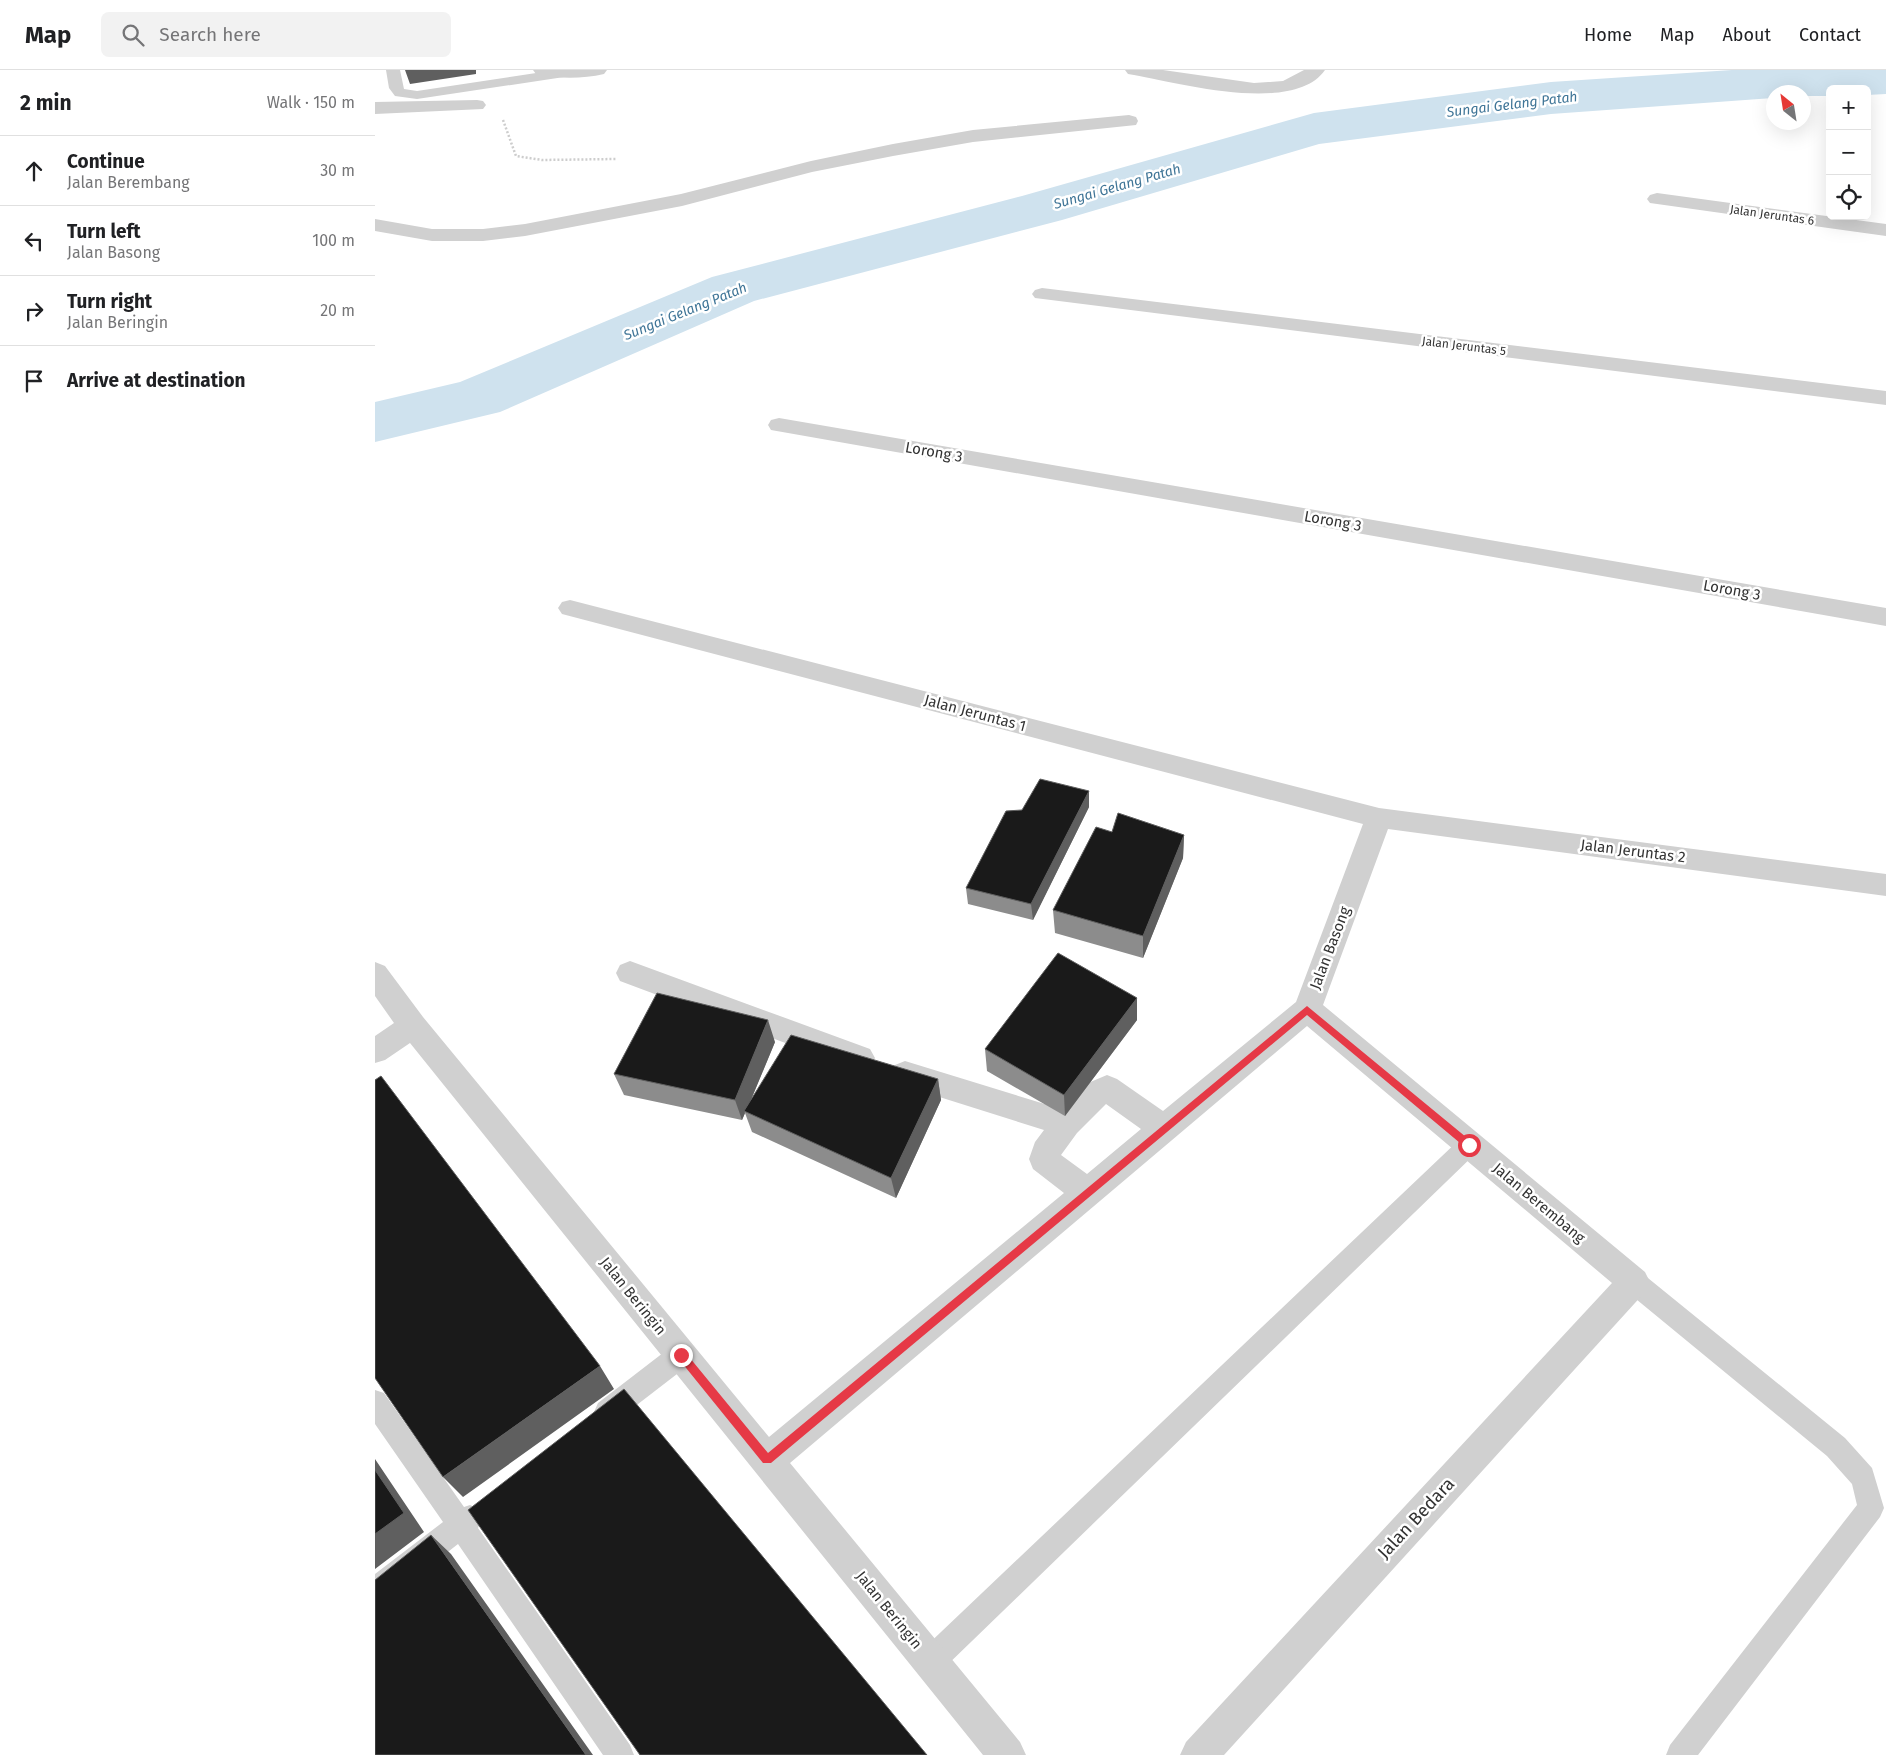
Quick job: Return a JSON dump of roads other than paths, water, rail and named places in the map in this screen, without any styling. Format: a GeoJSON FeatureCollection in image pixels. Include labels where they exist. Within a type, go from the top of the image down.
{"type":"FeatureCollection","features":[{"type":"Feature","properties":{"kind":"street"},"geometry":{"type":"LineString","coordinates":[[542,70],[564,73],[598,70]]}},
{"type":"Feature","properties":{"kind":"street"},"geometry":{"type":"LineString","coordinates":[[1134,70],[1161,72],[1254,89],[1285,87],[1307,77],[1316,70]]}},
{"type":"Feature","properties":{"kind":"street"},"geometry":{"type":"LineString","coordinates":[[375,108],[477,105]]}},
{"type":"Feature","properties":{"kind":"street"},"geometry":{"type":"LineString","coordinates":[[375,225],[432,235],[483,235],[525,230],[683,200],[811,167],[893,150],[973,136],[1129,122]]}},
{"type":"Feature","properties":{"kind":"street","name":"Jalan Jeruntas 6"},"geometry":{"type":"LineString","coordinates":[[1657,199],[1886,230]]}},
{"type":"Feature","properties":{"kind":"street","name":"Jalan Jeruntas 5"},"geometry":{"type":"LineString","coordinates":[[1043,294],[1886,398]]}},
{"type":"Feature","properties":{"kind":"street","name":"Lorong 3"},"geometry":{"type":"LineString","coordinates":[[779,425],[1886,617]]}},
{"type":"Feature","properties":{"kind":"street","name":"Jalan Jeruntas 1"},"geometry":{"type":"LineString","coordinates":[[570,608],[1379,818]]}},
{"type":"Feature","properties":{"kind":"street","name":"Jalan Jeruntas 2"},"geometry":{"type":"LineString","coordinates":[[1379,818],[1886,884]]}},
{"type":"Feature","properties":{"kind":"street","name":"Jalan Basong"},"geometry":{"type":"LineString","coordinates":[[767,1460],[1307,1010],[1379,818]]}},
{"type":"Feature","properties":{"kind":"street"},"geometry":{"type":"LineString","coordinates":[[630,973],[925,1082],[1066,1124]]}},
{"type":"Feature","properties":{"kind":"street","name":"Jalan Beringin"},"geometry":{"type":"LineString","coordinates":[[375,974],[413,1026],[1007,1755]]}},
{"type":"Feature","properties":{"kind":"street","name":"Jalan Berembang"},"geometry":{"type":"LineString","coordinates":[[1307,1010],[1634,1282]]}},
{"type":"Feature","properties":{"kind":"street"},"geometry":{"type":"LineString","coordinates":[[375,1050],[413,1026]]}},
{"type":"Feature","properties":{"kind":"street"},"geometry":{"type":"LineString","coordinates":[[1087,1193],[1045,1159],[1046,1152],[1066,1124],[1098,1092],[1107,1088],[1164,1129]]}},
{"type":"Feature","properties":{"kind":"street","name":"Jalan Bedara"},"geometry":{"type":"LineString","coordinates":[[1199,1755],[1634,1282]]}},
{"type":"Feature","properties":{"kind":"lane"},"geometry":{"type":"LineString","coordinates":[[393,70],[396,88],[400,93],[417,96],[564,73]]}},
{"type":"Feature","properties":{"kind":"lane"},"geometry":{"type":"LineString","coordinates":[[931,1661],[1469,1145]]}},
{"type":"Feature","properties":{"kind":"lane"},"geometry":{"type":"LineString","coordinates":[[1634,1282],[1836,1447],[1863,1477],[1871,1508],[1680,1755]]}},
{"type":"Feature","properties":{"kind":"lane"},"geometry":{"type":"LineString","coordinates":[[589,1426],[681,1355]]}},
{"type":"Feature","properties":{"kind":"lane"},"geometry":{"type":"LineString","coordinates":[[375,1402],[459,1526],[620,1755]]}},
{"type":"Feature","properties":{"kind":"lane"},"geometry":{"type":"LineString","coordinates":[[375,1591],[490,1502]]}},
{"type":"Feature","properties":{"kind":"waterway","name":"Sungai Gelang Patah"},"geometry":{"type":"LineString","coordinates":[[375,422],[478,398],[733,289],[1042,208],[1314,129],[1551,98],[1798,81],[1886,79]]}}]}
